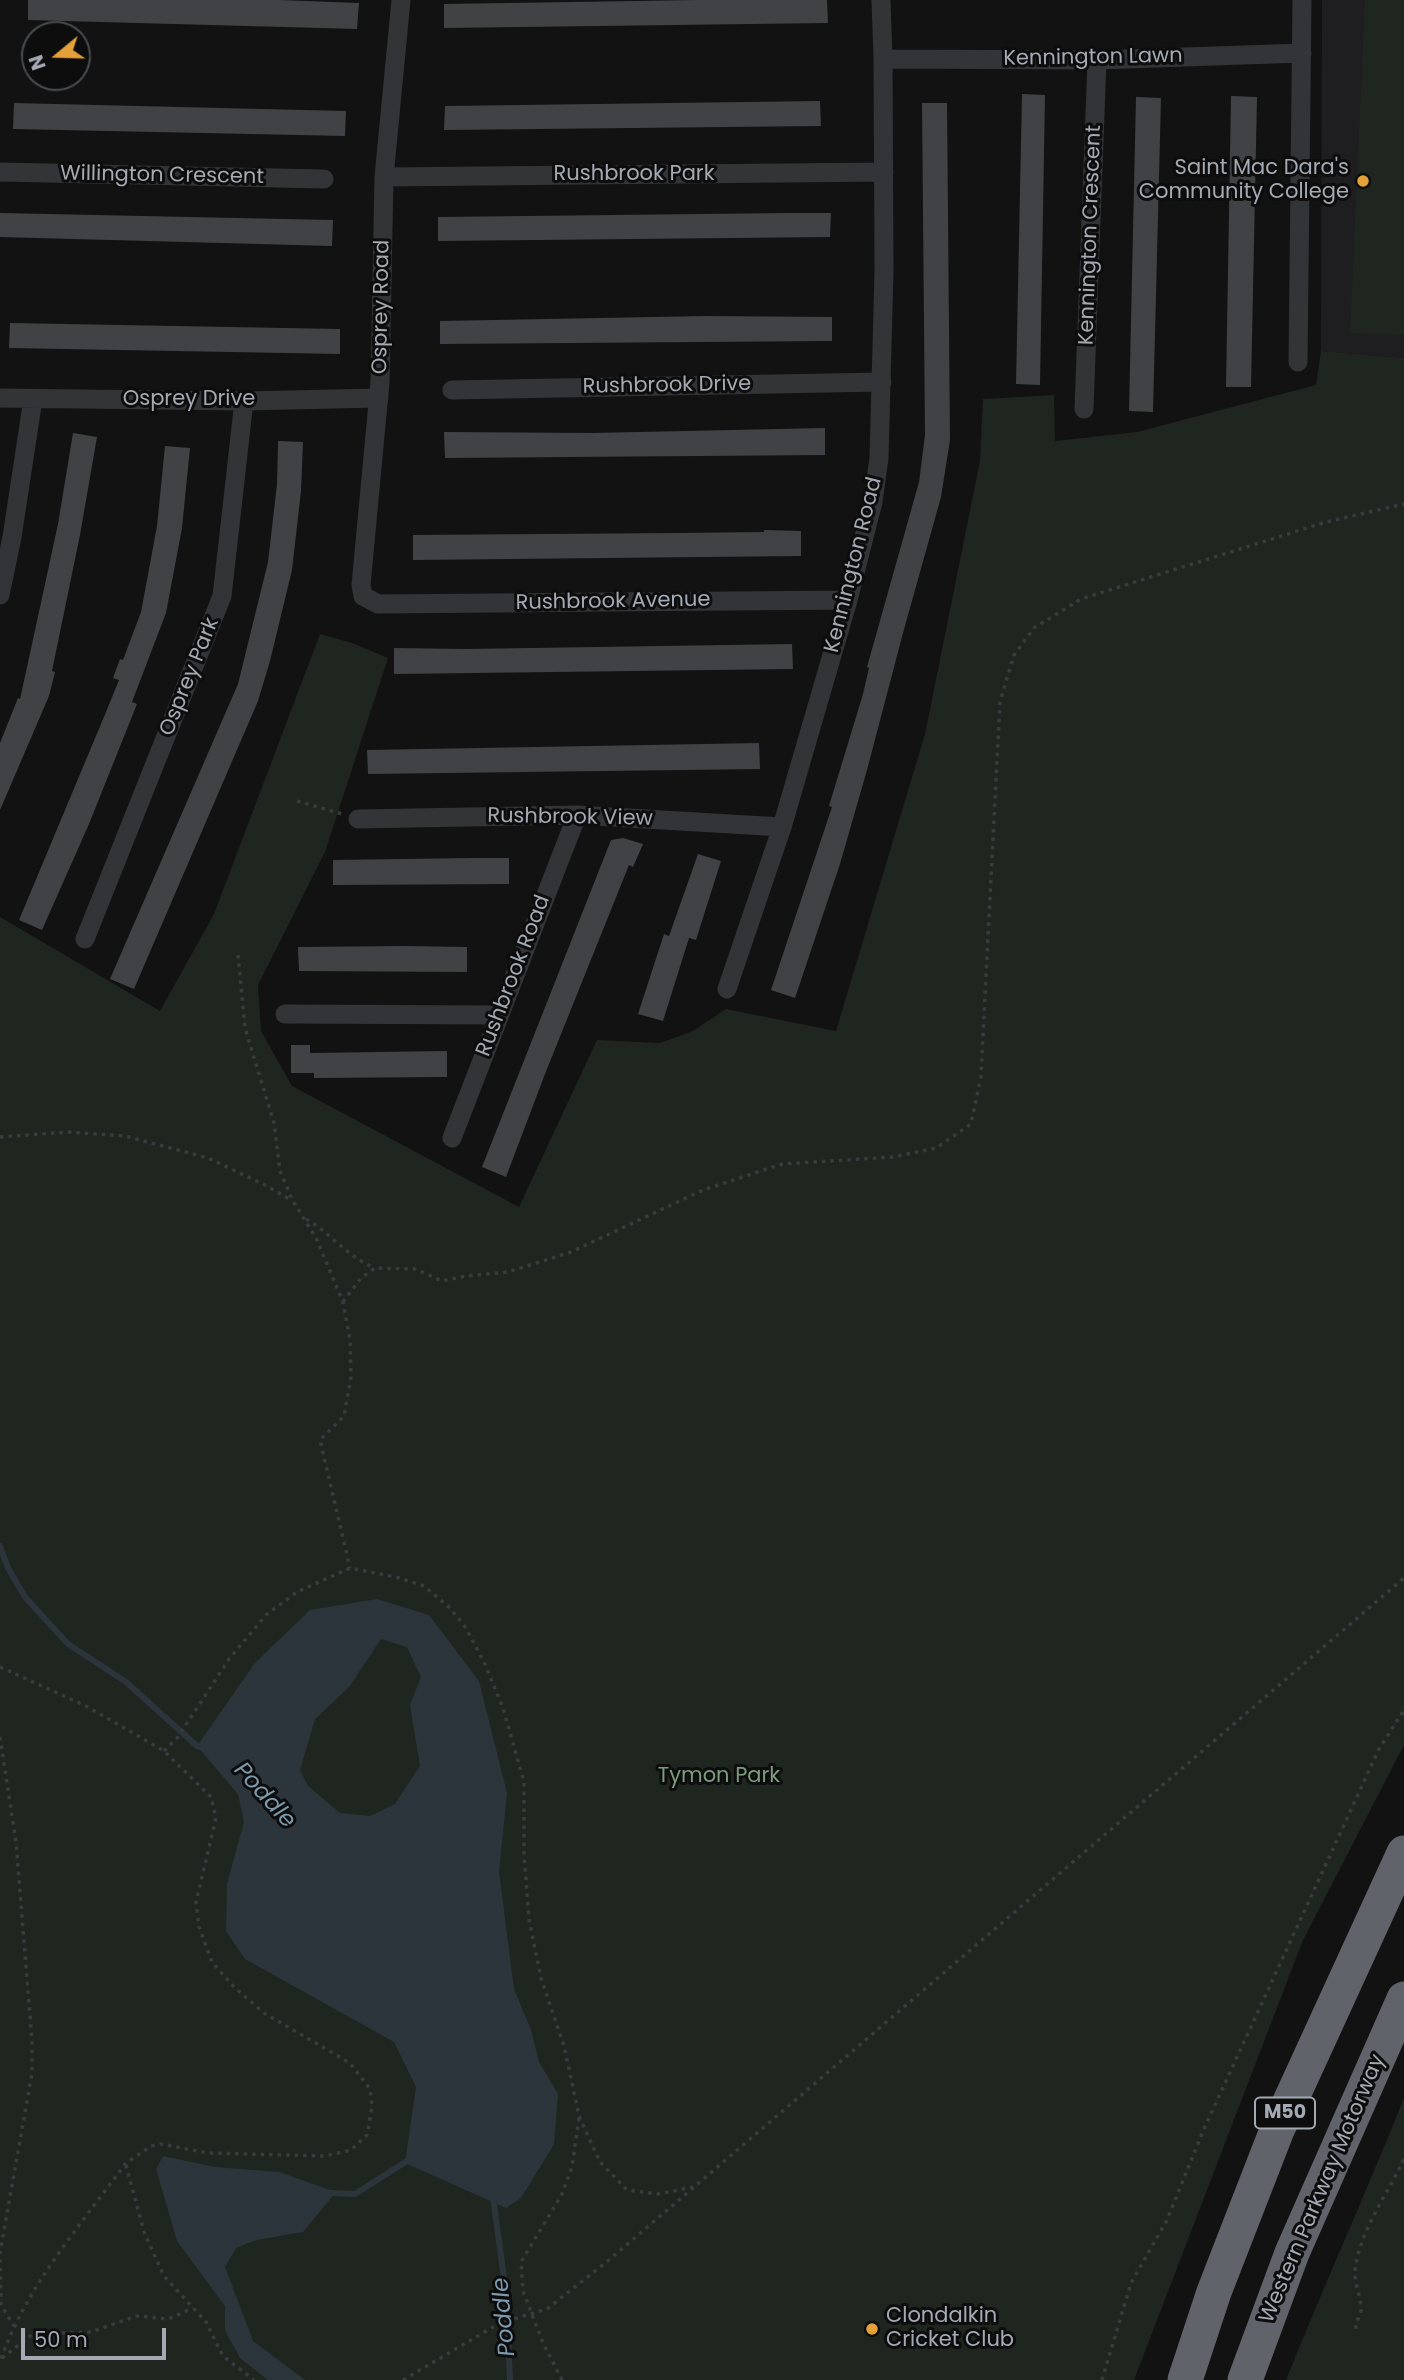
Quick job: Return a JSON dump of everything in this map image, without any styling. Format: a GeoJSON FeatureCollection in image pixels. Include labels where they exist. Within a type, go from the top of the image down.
{"type":"FeatureCollection","features":[{"type":"Feature","properties":{"kind":"highway","name":"M50"},"geometry":{"type":"LineString","coordinates":[[1185,2380],[1214,2292],[1277,2130],[1404,1853]]}},
{"type":"Feature","properties":{"kind":"highway","name":"Western Parkway Motorway"},"geometry":{"type":"LineString","coordinates":[[1245,2380],[1292,2253],[1404,1999]]}},
{"type":"Feature","properties":{"kind":"street","name":"Osprey Road"},"geometry":{"type":"LineString","coordinates":[[378,604],[363,596],[361,585],[379,398],[384,177],[401,0]]}},
{"type":"Feature","properties":{"kind":"street","name":"Kennington Road"},"geometry":{"type":"LineString","coordinates":[[727,989],[782,827],[848,600],[873,502],[879,458],[882,382],[884,172],[881,0]]}},
{"type":"Feature","properties":{"kind":"street"},"geometry":{"type":"LineString","coordinates":[[1298,362],[1301,0]]}},
{"type":"Feature","properties":{"kind":"street","name":"Kennington Lawn"},"geometry":{"type":"LineString","coordinates":[[883,59],[1097,60],[1302,52]]}},
{"type":"Feature","properties":{"kind":"street","name":"Kennington Crescent"},"geometry":{"type":"LineString","coordinates":[[1084,409],[1097,60]]}},
{"type":"Feature","properties":{"kind":"street","name":"Willington Crescent"},"geometry":{"type":"LineString","coordinates":[[0,172],[324,179]]}},
{"type":"Feature","properties":{"kind":"street","name":"Rushbrook Park"},"geometry":{"type":"LineString","coordinates":[[384,177],[884,172]]}},
{"type":"Feature","properties":{"kind":"street","name":"Rushbrook Drive"},"geometry":{"type":"LineString","coordinates":[[452,390],[882,382]]}},
{"type":"Feature","properties":{"kind":"street","name":"Osprey Drive"},"geometry":{"type":"LineString","coordinates":[[0,397],[244,401],[379,398]]}},
{"type":"Feature","properties":{"kind":"street"},"geometry":{"type":"LineString","coordinates":[[0,595],[12,537],[33,399]]}},
{"type":"Feature","properties":{"kind":"street","name":"Osprey Park"},"geometry":{"type":"LineString","coordinates":[[85,939],[222,596],[244,401]]}},
{"type":"Feature","properties":{"kind":"street","name":"Rushbrook Avenue"},"geometry":{"type":"LineString","coordinates":[[378,604],[848,600]]}},
{"type":"Feature","properties":{"kind":"street","name":"Rushbrook View"},"geometry":{"type":"LineString","coordinates":[[350,816],[577,815],[782,827]]}},
{"type":"Feature","properties":{"kind":"street","name":"Rushbrook Road"},"geometry":{"type":"LineString","coordinates":[[453,1138],[577,815]]}},
{"type":"Feature","properties":{"kind":"street"},"geometry":{"type":"LineString","coordinates":[[285,1014],[498,1015]]}},
{"type":"Feature","properties":{"kind":"path"},"geometry":{"type":"LineString","coordinates":[[305,1218],[319,1226],[360,1262],[375,1268],[415,1269],[442,1281],[508,1272],[571,1252],[703,1190],[782,1164],[904,1155],[936,1148],[971,1124],[981,1076],[1000,702],[1014,655],[1034,628],[1081,599],[1326,522],[1404,504]]}},
{"type":"Feature","properties":{"kind":"path"},"geometry":{"type":"LineString","coordinates":[[297,801],[350,816]]}},
{"type":"Feature","properties":{"kind":"path"},"geometry":{"type":"LineString","coordinates":[[238,955],[245,1028],[274,1123],[280,1171],[293,1201],[316,1238],[343,1302],[350,1339],[351,1377],[344,1416],[320,1440],[350,1568]]}},
{"type":"Feature","properties":{"kind":"path"},"geometry":{"type":"LineString","coordinates":[[0,1137],[68,1132],[125,1136],[208,1158],[293,1201]]}},
{"type":"Feature","properties":{"kind":"path"},"geometry":{"type":"LineString","coordinates":[[343,1302],[361,1278],[375,1268]]}},
{"type":"Feature","properties":{"kind":"path"},"geometry":{"type":"LineString","coordinates":[[164,1751],[190,1721],[229,1659],[267,1614],[297,1592],[350,1568],[396,1577],[424,1586],[450,1608],[466,1628],[503,1707],[524,1782],[524,1855],[529,1919],[541,1978],[564,2046],[579,2116],[600,2162],[628,2190],[658,2194],[693,2187]]}},
{"type":"Feature","properties":{"kind":"path"},"geometry":{"type":"LineString","coordinates":[[403,2380],[500,2323],[547,2309],[610,2260],[1404,1578]]}},
{"type":"Feature","properties":{"kind":"path"},"geometry":{"type":"LineString","coordinates":[[0,1667],[86,1706],[164,1751],[211,1797],[216,1818],[197,1902],[199,1927],[212,1962],[234,1987],[264,2013],[350,2063],[370,2089],[372,2107],[367,2135],[351,2150],[325,2156],[208,2153],[161,2144],[151,2146],[125,2164],[34,2289],[14,2326],[1,2360]]}},
{"type":"Feature","properties":{"kind":"path"},"geometry":{"type":"LineString","coordinates":[[1102,2380],[1131,2283],[1167,2220],[1203,2131],[1379,1749],[1404,1710]]}},
{"type":"Feature","properties":{"kind":"path"},"geometry":{"type":"LineString","coordinates":[[0,1737],[16,1842],[32,2041],[32,2073],[0,2253],[1,2305],[14,2326]]}},
{"type":"Feature","properties":{"kind":"path"},"geometry":{"type":"LineString","coordinates":[[562,2380],[543,2343],[523,2291],[521,2262],[562,2194],[572,2167],[579,2116]]}},
{"type":"Feature","properties":{"kind":"path"},"geometry":{"type":"LineString","coordinates":[[1356,2329],[1361,2311],[1355,2272],[1374,2213],[1388,2193],[1404,2159]]}},
{"type":"Feature","properties":{"kind":"path"},"geometry":{"type":"LineString","coordinates":[[125,2164],[144,2232],[164,2276],[206,2322],[223,2356],[254,2380]]}},
{"type":"Feature","properties":{"kind":"path"},"geometry":{"type":"LineString","coordinates":[[1,2360],[33,2334],[91,2332],[136,2316],[168,2319],[193,2308]]}},
{"type":"Feature","properties":{"kind":"shaded area","name":"Saint Mac Dara's Community College"},"geometry":{"type":"Polygon","coordinates":[[[1322,0],[1404,0],[1404,358],[1321,351],[1322,0]]]}},
{"type":"Feature","properties":{"kind":"green space"},"geometry":{"type":"Polygon","coordinates":[[[1365,0],[1404,0],[1404,335],[1350,333],[1365,0]]]}},
{"type":"Feature","properties":{"kind":"green space","name":"Tymon Park"},"geometry":{"type":"Polygon","coordinates":[[[1321,351],[1404,358],[1404,1745],[1303,1940],[1134,2380],[0,2380],[0,917],[160,1011],[214,914],[320,634],[352,643],[388,658],[325,852],[258,985],[261,1031],[292,1086],[519,1207],[597,1040],[660,1043],[693,1031],[726,1009],[836,1031],[925,734],[980,461],[983,399],[1054,395],[1055,441],[1137,432],[1316,385],[1321,351]]]}},
{"type":"Feature","properties":{"kind":"green space"},"geometry":{"type":"Polygon","coordinates":[[[1404,2098],[1404,2380],[1286,2380],[1375,2169],[1404,2098]]]}},
{"type":"Feature","properties":{"kind":"water"},"geometry":{"type":"Polygon","coordinates":[[[377,1599],[429,1615],[479,1681],[507,1793],[499,1871],[514,1989],[531,2030],[539,2062],[558,2094],[554,2144],[521,2198],[506,2208],[405,2163],[416,2087],[394,2042],[245,1959],[226,1931],[227,1884],[244,1822],[238,1794],[197,1746],[255,1663],[310,1610],[377,1599]],[[381,1639],[349,1687],[315,1719],[300,1770],[308,1786],[340,1813],[370,1816],[395,1804],[420,1766],[410,1705],[421,1677],[407,1647],[381,1639]]]}},
{"type":"Feature","properties":{"kind":"water"},"geometry":{"type":"Polygon","coordinates":[[[163,2156],[215,2167],[279,2172],[336,2192],[303,2232],[256,2240],[236,2248],[225,2267],[253,2341],[305,2380],[268,2380],[240,2358],[225,2330],[225,2306],[177,2241],[156,2169],[163,2156]]]}},
{"type":"Feature","properties":{"kind":"building"},"geometry":{"type":"Polygon","coordinates":[[[28,0],[280,0],[359,3],[357,29],[28,20],[28,0]]]}},
{"type":"Feature","properties":{"kind":"building"},"geometry":{"type":"Polygon","coordinates":[[[827,0],[828,23],[444,28],[444,4],[827,0]]]}},
{"type":"Feature","properties":{"kind":"building"},"geometry":{"type":"Polygon","coordinates":[[[1022,94],[1045,95],[1040,385],[1016,384],[1022,94]]]}},
{"type":"Feature","properties":{"kind":"building"},"geometry":{"type":"Polygon","coordinates":[[[1231,96],[1257,97],[1251,387],[1226,387],[1231,96]]]}},
{"type":"Feature","properties":{"kind":"building"},"geometry":{"type":"Polygon","coordinates":[[[1136,97],[1161,98],[1153,412],[1129,411],[1136,97]]]}},
{"type":"Feature","properties":{"kind":"building"},"geometry":{"type":"Polygon","coordinates":[[[820,101],[821,126],[444,130],[445,106],[820,101]]]}},
{"type":"Feature","properties":{"kind":"building"},"geometry":{"type":"Polygon","coordinates":[[[14,103],[346,111],[345,136],[13,129],[14,103]]]}},
{"type":"Feature","properties":{"kind":"building"},"geometry":{"type":"Polygon","coordinates":[[[922,103],[947,103],[950,440],[941,497],[867,770],[840,864],[795,998],[771,990],[832,807],[829,806],[863,694],[869,668],[867,667],[919,482],[925,435],[922,103]]]}},
{"type":"Feature","properties":{"kind":"building"},"geometry":{"type":"Polygon","coordinates":[[[0,213],[333,220],[332,246],[0,237],[0,213]]]}},
{"type":"Feature","properties":{"kind":"building"},"geometry":{"type":"Polygon","coordinates":[[[831,213],[830,237],[438,241],[438,217],[831,213]]]}},
{"type":"Feature","properties":{"kind":"building"},"geometry":{"type":"Polygon","coordinates":[[[706,316],[832,317],[832,341],[440,344],[440,321],[706,316]]]}},
{"type":"Feature","properties":{"kind":"building"},"geometry":{"type":"Polygon","coordinates":[[[10,323],[340,329],[340,354],[9,348],[10,323]]]}},
{"type":"Feature","properties":{"kind":"building"},"geometry":{"type":"Polygon","coordinates":[[[825,428],[825,455],[445,458],[444,432],[592,433],[825,428]]]}},
{"type":"Feature","properties":{"kind":"building"},"geometry":{"type":"Polygon","coordinates":[[[73,433],[97,437],[52,671],[55,672],[49,696],[0,810],[0,743],[18,698],[20,699],[58,524],[73,433]]]}},
{"type":"Feature","properties":{"kind":"building"},"geometry":{"type":"Polygon","coordinates":[[[278,441],[303,442],[301,491],[292,570],[270,661],[258,701],[134,989],[110,979],[238,684],[268,562],[277,484],[278,441]]]}},
{"type":"Feature","properties":{"kind":"building"},"geometry":{"type":"Polygon","coordinates":[[[165,446],[190,448],[182,528],[166,613],[132,702],[137,704],[89,824],[42,930],[19,920],[119,680],[113,678],[120,659],[123,660],[141,612],[157,526],[165,446]]]}},
{"type":"Feature","properties":{"kind":"building"},"geometry":{"type":"Polygon","coordinates":[[[801,531],[801,556],[413,560],[413,535],[801,531]]]}},
{"type":"Feature","properties":{"kind":"building"},"geometry":{"type":"Polygon","coordinates":[[[792,644],[793,669],[394,674],[394,648],[792,644]]]}},
{"type":"Feature","properties":{"kind":"building"},"geometry":{"type":"Polygon","coordinates":[[[759,743],[760,769],[368,774],[367,750],[759,743]]]}},
{"type":"Feature","properties":{"kind":"building"},"geometry":{"type":"Polygon","coordinates":[[[623,838],[643,844],[633,867],[629,865],[506,1177],[482,1167],[611,840],[623,838]]]}},
{"type":"Feature","properties":{"kind":"building"},"geometry":{"type":"Polygon","coordinates":[[[698,854],[721,861],[696,940],[689,938],[663,1021],[638,1014],[664,934],[669,936],[698,854]]]}},
{"type":"Feature","properties":{"kind":"building"},"geometry":{"type":"Polygon","coordinates":[[[509,858],[509,884],[333,885],[333,860],[509,858]]]}},
{"type":"Feature","properties":{"kind":"building"},"geometry":{"type":"Polygon","coordinates":[[[298,947],[467,947],[467,972],[299,971],[298,947]]]}},
{"type":"Feature","properties":{"kind":"building"},"geometry":{"type":"Polygon","coordinates":[[[291,1045],[310,1045],[310,1053],[447,1051],[447,1077],[314,1078],[314,1073],[291,1073],[291,1045]]]}},
{"type":"Feature","properties":{"kind":"waterway","name":"Poddle"},"geometry":{"type":"LineString","coordinates":[[0,1546],[8,1568],[25,1597],[68,1644],[126,1682],[197,1746],[204,1748]]}},
{"type":"Feature","properties":{"kind":"waterway","name":"Poddle"},"geometry":{"type":"LineString","coordinates":[[330,2193],[355,2194],[410,2159]]}},
{"type":"Feature","properties":{"kind":"waterway","name":"Poddle"},"geometry":{"type":"LineString","coordinates":[[493,2197],[506,2293],[510,2380]]}},
{"type":"Feature","properties":{"kind":"place","name":"Saint Mac Dara's Community College"},"geometry":{"type":"Point","coordinates":[1363,181]}},
{"type":"Feature","properties":{"kind":"place","name":"Clondalkin Cricket Club"},"geometry":{"type":"Point","coordinates":[872,2329]}}]}
